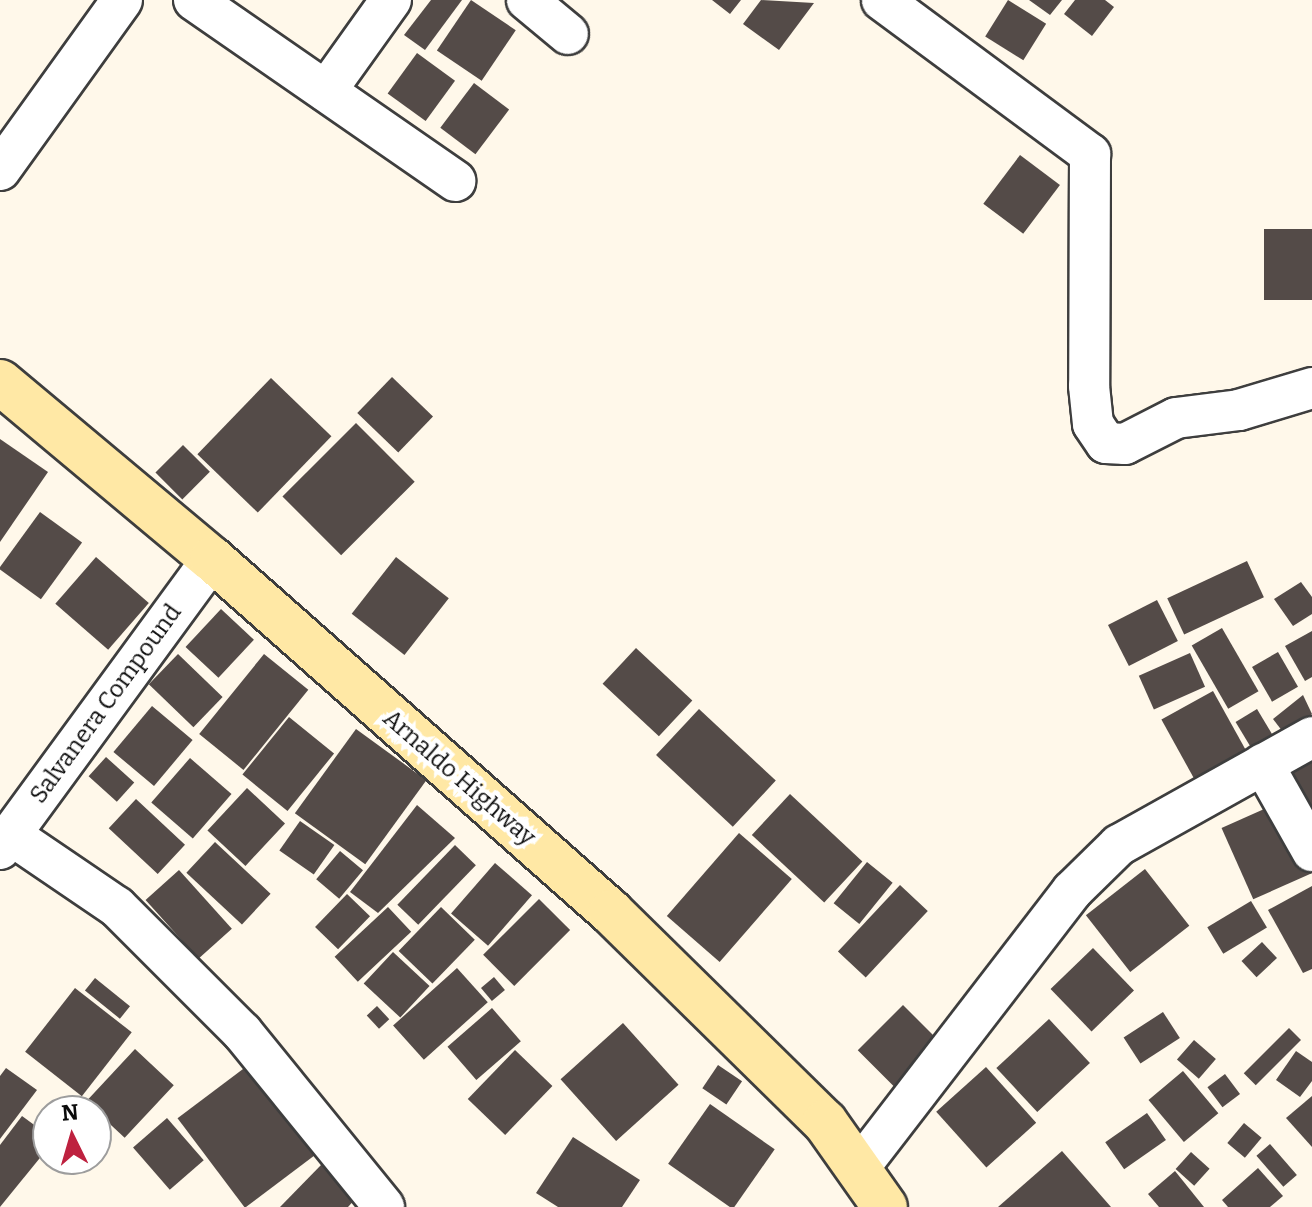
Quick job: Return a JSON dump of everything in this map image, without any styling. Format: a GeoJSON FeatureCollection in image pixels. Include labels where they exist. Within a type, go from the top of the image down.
{"type":"FeatureCollection","features":[{"type":"Feature","properties":{"kind":"main road","name":"Arnaldo Highway"},"geometry":{"type":"LineString","coordinates":[[0,382],[212,559],[611,912],[825,1122],[885,1207]]}},
{"type":"Feature","properties":{"kind":"street"},"geometry":{"type":"LineString","coordinates":[[0,170],[122,0]]}},
{"type":"Feature","properties":{"kind":"street"},"geometry":{"type":"LineString","coordinates":[[194,0],[455,181]]}},
{"type":"Feature","properties":{"kind":"street"},"geometry":{"type":"LineString","coordinates":[[326,91],[391,0]]}},
{"type":"Feature","properties":{"kind":"street"},"geometry":{"type":"LineString","coordinates":[[527,0],[568,34]]}},
{"type":"Feature","properties":{"kind":"street"},"geometry":{"type":"LineString","coordinates":[[882,0],[1090,154],[1089,386],[1093,424],[1106,443],[1125,444],[1176,418],[1239,410],[1312,388]]}},
{"type":"Feature","properties":{"kind":"street","name":"Salvanera Compound"},"geometry":{"type":"LineString","coordinates":[[5,842],[212,559]]}},
{"type":"Feature","properties":{"kind":"street"},"geometry":{"type":"LineString","coordinates":[[858,1169],[1072,891],[1119,845],[1312,737]]}},
{"type":"Feature","properties":{"kind":"street"},"geometry":{"type":"LineString","coordinates":[[1263,764],[1312,851]]}},
{"type":"Feature","properties":{"kind":"street"},"geometry":{"type":"LineString","coordinates":[[5,842],[117,907],[242,1032],[384,1207]]}},
{"type":"Feature","properties":{"kind":"building"},"geometry":{"type":"Polygon","coordinates":[[[431,0],[462,0],[425,50],[404,35],[431,0]]]}},
{"type":"Feature","properties":{"kind":"building"},"geometry":{"type":"Polygon","coordinates":[[[471,0],[516,30],[482,81],[437,51],[471,0]]]}},
{"type":"Feature","properties":{"kind":"building"},"geometry":{"type":"Polygon","coordinates":[[[712,0],[741,0],[730,14],[712,0]]]}},
{"type":"Feature","properties":{"kind":"building"},"geometry":{"type":"Polygon","coordinates":[[[761,0],[814,3],[779,50],[743,24],[761,0]]]}},
{"type":"Feature","properties":{"kind":"building"},"geometry":{"type":"Polygon","coordinates":[[[1008,0],[1046,24],[1023,60],[985,36],[1008,0]]]}},
{"type":"Feature","properties":{"kind":"building"},"geometry":{"type":"Polygon","coordinates":[[[1029,0],[1062,0],[1050,15],[1029,0]]]}},
{"type":"Feature","properties":{"kind":"building"},"geometry":{"type":"Polygon","coordinates":[[[1075,0],[1105,0],[1114,7],[1092,36],[1064,14],[1075,0]]]}},
{"type":"Feature","properties":{"kind":"building"},"geometry":{"type":"Polygon","coordinates":[[[417,53],[455,81],[426,121],[388,93],[417,53]]]}},
{"type":"Feature","properties":{"kind":"building"},"geometry":{"type":"Polygon","coordinates":[[[474,83],[509,109],[475,154],[440,128],[474,83]]]}},
{"type":"Feature","properties":{"kind":"building"},"geometry":{"type":"Polygon","coordinates":[[[1020,155],[1060,185],[1023,234],[983,204],[1020,155]]]}},
{"type":"Feature","properties":{"kind":"building"},"geometry":{"type":"Polygon","coordinates":[[[1264,229],[1312,229],[1312,300],[1264,300],[1264,229]]]}},
{"type":"Feature","properties":{"kind":"building"},"geometry":{"type":"Polygon","coordinates":[[[392,377],[433,417],[398,453],[357,413],[392,377]]]}},
{"type":"Feature","properties":{"kind":"building"},"geometry":{"type":"Polygon","coordinates":[[[271,378],[331,436],[258,513],[197,454],[271,378]]]}},
{"type":"Feature","properties":{"kind":"building"},"geometry":{"type":"Polygon","coordinates":[[[356,423],[415,482],[341,555],[282,497],[356,423]]]}},
{"type":"Feature","properties":{"kind":"building"},"geometry":{"type":"Polygon","coordinates":[[[0,439],[48,472],[0,542],[0,439]]]}},
{"type":"Feature","properties":{"kind":"building"},"geometry":{"type":"Polygon","coordinates":[[[183,445],[210,472],[182,499],[155,473],[183,445]]]}},
{"type":"Feature","properties":{"kind":"building"},"geometry":{"type":"Polygon","coordinates":[[[40,512],[82,543],[41,599],[0,569],[40,512]]]}},
{"type":"Feature","properties":{"kind":"building"},"geometry":{"type":"Polygon","coordinates":[[[96,557],[149,603],[108,650],[55,604],[96,557]]]}},
{"type":"Feature","properties":{"kind":"building"},"geometry":{"type":"Polygon","coordinates":[[[396,557],[449,598],[404,655],[352,614],[396,557]]]}},
{"type":"Feature","properties":{"kind":"building"},"geometry":{"type":"Polygon","coordinates":[[[1247,561],[1264,597],[1184,634],[1167,598],[1247,561]]]}},
{"type":"Feature","properties":{"kind":"building"},"geometry":{"type":"Polygon","coordinates":[[[1301,582],[1312,597],[1312,614],[1293,626],[1274,599],[1301,582]]]}},
{"type":"Feature","properties":{"kind":"building"},"geometry":{"type":"Polygon","coordinates":[[[1157,600],[1178,641],[1129,666],[1108,625],[1157,600]]]}},
{"type":"Feature","properties":{"kind":"building"},"geometry":{"type":"Polygon","coordinates":[[[221,609],[254,640],[218,678],[186,647],[221,609]]]}},
{"type":"Feature","properties":{"kind":"building"},"geometry":{"type":"Polygon","coordinates":[[[1222,628],[1258,691],[1228,709],[1192,646],[1222,628]]]}},
{"type":"Feature","properties":{"kind":"building"},"geometry":{"type":"Polygon","coordinates":[[[1312,631],[1312,677],[1305,681],[1285,646],[1312,631]]]}},
{"type":"Feature","properties":{"kind":"building"},"geometry":{"type":"Polygon","coordinates":[[[636,648],[692,701],[659,736],[603,684],[636,648]]]}},
{"type":"Feature","properties":{"kind":"building"},"geometry":{"type":"Polygon","coordinates":[[[1278,652],[1298,687],[1272,702],[1252,667],[1278,652]]]}},
{"type":"Feature","properties":{"kind":"building"},"geometry":{"type":"Polygon","coordinates":[[[1190,653],[1205,687],[1154,710],[1139,676],[1190,653]]]}},
{"type":"Feature","properties":{"kind":"building"},"geometry":{"type":"Polygon","coordinates":[[[178,654],[223,697],[193,727],[149,684],[178,654]]]}},
{"type":"Feature","properties":{"kind":"building"},"geometry":{"type":"Polygon","coordinates":[[[264,654],[308,690],[243,770],[199,734],[264,654]]]}},
{"type":"Feature","properties":{"kind":"building"},"geometry":{"type":"Polygon","coordinates":[[[1213,691],[1250,758],[1199,787],[1161,720],[1213,691]]]}},
{"type":"Feature","properties":{"kind":"building"},"geometry":{"type":"Polygon","coordinates":[[[1303,695],[1312,714],[1286,736],[1273,719],[1303,695]]]}},
{"type":"Feature","properties":{"kind":"building"},"geometry":{"type":"Polygon","coordinates":[[[152,706],[193,740],[154,786],[113,752],[152,706]]]}},
{"type":"Feature","properties":{"kind":"building"},"geometry":{"type":"Polygon","coordinates":[[[699,709],[776,781],[733,827],[656,755],[699,709]]]}},
{"type":"Feature","properties":{"kind":"building"},"geometry":{"type":"Polygon","coordinates":[[[1257,709],[1282,750],[1260,763],[1236,722],[1257,709]]]}},
{"type":"Feature","properties":{"kind":"building"},"geometry":{"type":"Polygon","coordinates":[[[289,717],[334,754],[288,811],[242,775],[289,717]]]}},
{"type":"Feature","properties":{"kind":"building"},"geometry":{"type":"Polygon","coordinates":[[[356,729],[426,780],[365,864],[295,813],[356,729]]]}},
{"type":"Feature","properties":{"kind":"building"},"geometry":{"type":"Polygon","coordinates":[[[1312,750],[1312,838],[1275,769],[1312,750]]]}},
{"type":"Feature","properties":{"kind":"building"},"geometry":{"type":"Polygon","coordinates":[[[106,757],[134,782],[117,802],[89,776],[106,757]]]}},
{"type":"Feature","properties":{"kind":"building"},"geometry":{"type":"Polygon","coordinates":[[[190,758],[232,794],[193,839],[151,803],[190,758]]]}},
{"type":"Feature","properties":{"kind":"building"},"geometry":{"type":"Polygon","coordinates":[[[247,788],[285,823],[245,866],[207,830],[247,788]]]}},
{"type":"Feature","properties":{"kind":"building"},"geometry":{"type":"Polygon","coordinates":[[[790,794],[862,862],[824,902],[752,835],[790,794]]]}},
{"type":"Feature","properties":{"kind":"building"},"geometry":{"type":"Polygon","coordinates":[[[136,799],[185,845],[158,874],[109,828],[136,799]]]}},
{"type":"Feature","properties":{"kind":"building"},"geometry":{"type":"Polygon","coordinates":[[[1280,802],[1312,873],[1253,899],[1222,828],[1280,802]]]}},
{"type":"Feature","properties":{"kind":"building"},"geometry":{"type":"Polygon","coordinates":[[[417,805],[455,838],[378,913],[350,892],[417,805]]]}},
{"type":"Feature","properties":{"kind":"building"},"geometry":{"type":"Polygon","coordinates":[[[300,821],[334,845],[314,875],[279,850],[300,821]]]}},
{"type":"Feature","properties":{"kind":"building"},"geometry":{"type":"Polygon","coordinates":[[[739,833],[792,879],[720,962],[667,916],[739,833]]]}},
{"type":"Feature","properties":{"kind":"building"},"geometry":{"type":"Polygon","coordinates":[[[215,842],[271,894],[242,925],[186,873],[215,842]]]}},
{"type":"Feature","properties":{"kind":"building"},"geometry":{"type":"Polygon","coordinates":[[[455,845],[476,865],[418,925],[397,905],[455,845]]]}},
{"type":"Feature","properties":{"kind":"building"},"geometry":{"type":"Polygon","coordinates":[[[340,851],[363,870],[339,899],[316,879],[340,851]]]}},
{"type":"Feature","properties":{"kind":"building"},"geometry":{"type":"Polygon","coordinates":[[[867,862],[893,883],[859,924],[834,903],[867,862]]]}},
{"type":"Feature","properties":{"kind":"building"},"geometry":{"type":"Polygon","coordinates":[[[495,863],[532,895],[488,946],[451,914],[495,863]]]}},
{"type":"Feature","properties":{"kind":"building"},"geometry":{"type":"Polygon","coordinates":[[[1145,869],[1189,926],[1130,972],[1086,915],[1145,869]]]}},
{"type":"Feature","properties":{"kind":"building"},"geometry":{"type":"Polygon","coordinates":[[[179,870],[232,929],[198,959],[146,900],[179,870]]]}},
{"type":"Feature","properties":{"kind":"building"},"geometry":{"type":"Polygon","coordinates":[[[900,885],[928,911],[866,977],[838,952],[900,885]]]}},
{"type":"Feature","properties":{"kind":"building"},"geometry":{"type":"Polygon","coordinates":[[[1312,886],[1312,969],[1303,973],[1268,910],[1312,886]]]}},
{"type":"Feature","properties":{"kind":"building"},"geometry":{"type":"Polygon","coordinates":[[[347,894],[370,916],[338,949],[315,927],[347,894]]]}},
{"type":"Feature","properties":{"kind":"building"},"geometry":{"type":"Polygon","coordinates":[[[539,899],[570,930],[514,986],[483,955],[539,899]]]}},
{"type":"Feature","properties":{"kind":"building"},"geometry":{"type":"Polygon","coordinates":[[[1251,901],[1267,928],[1223,954],[1207,927],[1251,901]]]}},
{"type":"Feature","properties":{"kind":"building"},"geometry":{"type":"Polygon","coordinates":[[[388,907],[411,932],[358,982],[335,957],[388,907]]]}},
{"type":"Feature","properties":{"kind":"building"},"geometry":{"type":"Polygon","coordinates":[[[441,907],[475,940],[432,984],[399,951],[441,907]]]}},
{"type":"Feature","properties":{"kind":"building"},"geometry":{"type":"Polygon","coordinates":[[[1262,942],[1277,958],[1257,977],[1242,961],[1262,942]]]}},
{"type":"Feature","properties":{"kind":"building"},"geometry":{"type":"Polygon","coordinates":[[[1093,948],[1134,990],[1092,1031],[1051,989],[1093,948]]]}},
{"type":"Feature","properties":{"kind":"building"},"geometry":{"type":"Polygon","coordinates":[[[393,952],[430,986],[400,1018],[364,983],[393,952]]]}},
{"type":"Feature","properties":{"kind":"building"},"geometry":{"type":"Polygon","coordinates":[[[457,968],[488,1002],[424,1060],[393,1026],[457,968]]]}},
{"type":"Feature","properties":{"kind":"building"},"geometry":{"type":"Polygon","coordinates":[[[494,977],[505,990],[492,1001],[481,988],[494,977]]]}},
{"type":"Feature","properties":{"kind":"building"},"geometry":{"type":"Polygon","coordinates":[[[95,978],[130,1006],[120,1019],[85,990],[95,978]]]}},
{"type":"Feature","properties":{"kind":"building"},"geometry":{"type":"Polygon","coordinates":[[[75,988],[132,1032],[80,1095],[25,1052],[75,988]]]}},
{"type":"Feature","properties":{"kind":"building"},"geometry":{"type":"Polygon","coordinates":[[[903,1005],[940,1042],[895,1087],[858,1050],[903,1005]]]}},
{"type":"Feature","properties":{"kind":"building"},"geometry":{"type":"Polygon","coordinates":[[[377,1006],[389,1019],[379,1029],[367,1016],[377,1006]]]}},
{"type":"Feature","properties":{"kind":"building"},"geometry":{"type":"Polygon","coordinates":[[[492,1008],[521,1041],[476,1080],[447,1047],[492,1008]]]}},
{"type":"Feature","properties":{"kind":"building"},"geometry":{"type":"Polygon","coordinates":[[[1163,1012],[1180,1038],[1140,1064],[1124,1038],[1163,1012]]]}},
{"type":"Feature","properties":{"kind":"building"},"geometry":{"type":"Polygon","coordinates":[[[1049,1019],[1090,1063],[1037,1112],[996,1068],[1049,1019]]]}},
{"type":"Feature","properties":{"kind":"building"},"geometry":{"type":"Polygon","coordinates":[[[623,1023],[679,1085],[616,1141],[561,1079],[623,1023]]]}},
{"type":"Feature","properties":{"kind":"building"},"geometry":{"type":"Polygon","coordinates":[[[1289,1028],[1301,1040],[1256,1085],[1244,1073],[1289,1028]]]}},
{"type":"Feature","properties":{"kind":"building"},"geometry":{"type":"Polygon","coordinates":[[[1194,1040],[1216,1059],[1199,1079],[1177,1060],[1194,1040]]]}},
{"type":"Feature","properties":{"kind":"building"},"geometry":{"type":"Polygon","coordinates":[[[135,1049],[174,1085],[125,1138],[112,1126],[112,1095],[92,1095],[135,1049]]]}},
{"type":"Feature","properties":{"kind":"building"},"geometry":{"type":"Polygon","coordinates":[[[515,1050],[552,1086],[505,1135],[468,1099],[515,1050]]]}},
{"type":"Feature","properties":{"kind":"building"},"geometry":{"type":"Polygon","coordinates":[[[1296,1051],[1312,1062],[1312,1081],[1300,1097],[1276,1080],[1296,1051]]]}},
{"type":"Feature","properties":{"kind":"building"},"geometry":{"type":"Polygon","coordinates":[[[718,1065],[742,1081],[726,1104],[702,1088],[718,1065]]]}},
{"type":"Feature","properties":{"kind":"building"},"geometry":{"type":"Polygon","coordinates":[[[247,1066],[314,1155],[244,1207],[178,1118],[247,1066]]]}},
{"type":"Feature","properties":{"kind":"building"},"geometry":{"type":"Polygon","coordinates":[[[986,1067],[1036,1123],[986,1168],[936,1112],[986,1067]]]}},
{"type":"Feature","properties":{"kind":"building"},"geometry":{"type":"Polygon","coordinates":[[[6,1068],[37,1090],[0,1139],[0,1076],[6,1068]]]}},
{"type":"Feature","properties":{"kind":"building"},"geometry":{"type":"Polygon","coordinates":[[[1183,1071],[1218,1113],[1184,1142],[1149,1100],[1183,1071]]]}},
{"type":"Feature","properties":{"kind":"building"},"geometry":{"type":"Polygon","coordinates":[[[1225,1074],[1240,1094],[1222,1107],[1207,1087],[1225,1074]]]}},
{"type":"Feature","properties":{"kind":"building"},"geometry":{"type":"Polygon","coordinates":[[[1312,1096],[1312,1147],[1286,1118],[1312,1096]]]}},
{"type":"Feature","properties":{"kind":"building"},"geometry":{"type":"Polygon","coordinates":[[[710,1104],[775,1149],[734,1207],[730,1207],[668,1164],[710,1104]]]}},
{"type":"Feature","properties":{"kind":"building"},"geometry":{"type":"Polygon","coordinates":[[[1147,1113],[1166,1140],[1124,1169],[1105,1142],[1147,1113]]]}},
{"type":"Feature","properties":{"kind":"building"},"geometry":{"type":"Polygon","coordinates":[[[22,1116],[32,1123],[32,1168],[0,1207],[0,1145],[22,1116]]]}},
{"type":"Feature","properties":{"kind":"building"},"geometry":{"type":"Polygon","coordinates":[[[167,1118],[204,1160],[170,1190],[133,1148],[167,1118]]]}},
{"type":"Feature","properties":{"kind":"building"},"geometry":{"type":"Polygon","coordinates":[[[1244,1123],[1262,1138],[1245,1158],[1227,1143],[1244,1123]]]}},
{"type":"Feature","properties":{"kind":"building"},"geometry":{"type":"Polygon","coordinates":[[[573,1137],[640,1180],[622,1207],[558,1207],[536,1193],[573,1137]]]}},
{"type":"Feature","properties":{"kind":"building"},"geometry":{"type":"Polygon","coordinates":[[[1270,1144],[1297,1175],[1283,1187],[1256,1156],[1270,1144]]]}},
{"type":"Feature","properties":{"kind":"building"},"geometry":{"type":"Polygon","coordinates":[[[1062,1151],[1111,1207],[998,1207],[1062,1151]]]}},
{"type":"Feature","properties":{"kind":"building"},"geometry":{"type":"Polygon","coordinates":[[[1191,1152],[1210,1169],[1194,1186],[1176,1169],[1191,1152]]]}},
{"type":"Feature","properties":{"kind":"building"},"geometry":{"type":"Polygon","coordinates":[[[322,1164],[357,1197],[348,1207],[280,1207],[322,1164]]]}},
{"type":"Feature","properties":{"kind":"building"},"geometry":{"type":"Polygon","coordinates":[[[1258,1168],[1283,1196],[1270,1207],[1228,1207],[1222,1200],[1258,1168]]]}},
{"type":"Feature","properties":{"kind":"building"},"geometry":{"type":"Polygon","coordinates":[[[1175,1171],[1204,1207],[1159,1207],[1148,1194],[1175,1171]]]}}]}
